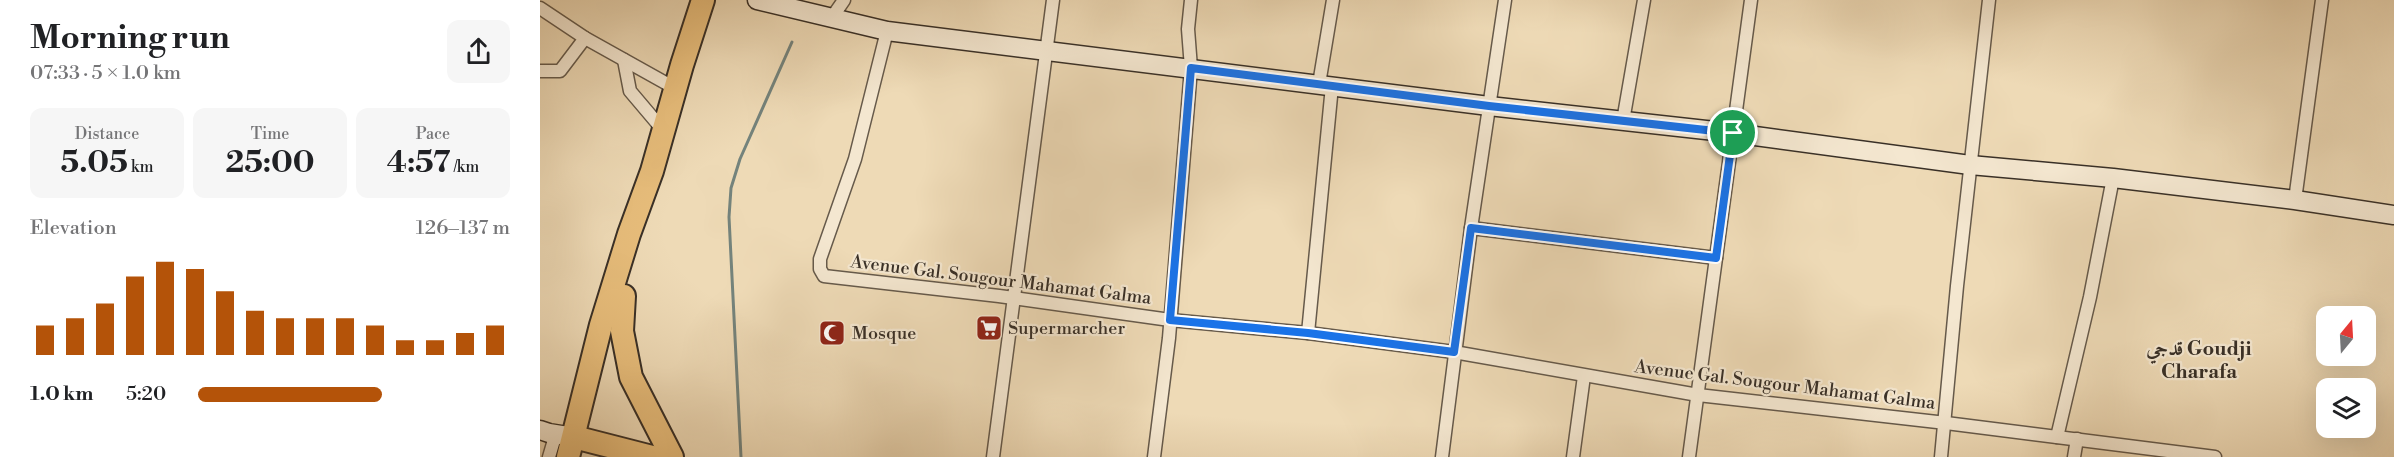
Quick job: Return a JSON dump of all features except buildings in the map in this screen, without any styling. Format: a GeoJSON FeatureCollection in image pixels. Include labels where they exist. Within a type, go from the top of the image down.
{"type":"FeatureCollection","features":[{"type":"Feature","properties":{"kind":"highway"},"geometry":{"type":"LineString","coordinates":[[564,445],[624,296],[652,171],[703,0]]}},
{"type":"Feature","properties":{"kind":"highway"},"geometry":{"type":"LineString","coordinates":[[564,445],[629,234],[652,171]]}},
{"type":"Feature","properties":{"kind":"highway"},"geometry":{"type":"LineString","coordinates":[[624,296],[622,331],[631,377],[672,457]]}},
{"type":"Feature","properties":{"kind":"highway"},"geometry":{"type":"LineString","coordinates":[[564,445],[652,457]]}},
{"type":"Feature","properties":{"kind":"main road"},"geometry":{"type":"LineString","coordinates":[[757,0],[798,4],[888,31],[1047,49],[1489,106],[1733,133],[1970,165],[2114,178],[2295,200],[2394,215]]}},
{"type":"Feature","properties":{"kind":"street"},"geometry":{"type":"LineString","coordinates":[[833,16],[844,0]]}},
{"type":"Feature","properties":{"kind":"street"},"geometry":{"type":"LineString","coordinates":[[993,457],[1053,0]]}},
{"type":"Feature","properties":{"kind":"street"},"geometry":{"type":"LineString","coordinates":[[1154,457],[1170,320],[1191,68],[1188,29],[1191,0]]}},
{"type":"Feature","properties":{"kind":"street"},"geometry":{"type":"LineString","coordinates":[[1308,333],[1333,0]]}},
{"type":"Feature","properties":{"kind":"street"},"geometry":{"type":"LineString","coordinates":[[1442,457],[1454,352],[1504,0]]}},
{"type":"Feature","properties":{"kind":"street"},"geometry":{"type":"LineString","coordinates":[[1623,121],[1644,0]]}},
{"type":"Feature","properties":{"kind":"street"},"geometry":{"type":"LineString","coordinates":[[1689,457],[1752,0]]}},
{"type":"Feature","properties":{"kind":"street"},"geometry":{"type":"LineString","coordinates":[[1941,457],[1989,0]]}},
{"type":"Feature","properties":{"kind":"street"},"geometry":{"type":"LineString","coordinates":[[2295,200],[2322,0]]}},
{"type":"Feature","properties":{"kind":"street"},"geometry":{"type":"LineString","coordinates":[[540,8],[585,38],[671,86],[666,121]]}},
{"type":"Feature","properties":{"kind":"street","name":"Avenue Gal. Sougour Mahamat Galma"},"geometry":{"type":"LineString","coordinates":[[888,31],[855,159],[820,259],[820,269],[824,276],[1170,320],[1308,333],[1454,352],[1698,395],[2216,457]]}},
{"type":"Feature","properties":{"kind":"street"},"geometry":{"type":"LineString","coordinates":[[540,71],[560,71],[585,38]]}},
{"type":"Feature","properties":{"kind":"street"},"geometry":{"type":"LineString","coordinates":[[624,60],[630,91],[666,121]]}},
{"type":"Feature","properties":{"kind":"street"},"geometry":{"type":"LineString","coordinates":[[2057,437],[2090,297],[2114,178]]}},
{"type":"Feature","properties":{"kind":"street"},"geometry":{"type":"LineString","coordinates":[[1471,228],[1716,258]]}},
{"type":"Feature","properties":{"kind":"street"},"geometry":{"type":"LineString","coordinates":[[1573,457],[1584,376]]}},
{"type":"Feature","properties":{"kind":"street"},"geometry":{"type":"LineString","coordinates":[[2074,457],[2077,439]]}},
{"type":"Feature","properties":{"kind":"waterway"},"geometry":{"type":"LineString","coordinates":[[741,457],[729,217],[731,188],[740,159],[792,42]]}},
{"type":"Feature","properties":{"kind":"place","name":"Supermarcher"},"geometry":{"type":"Point","coordinates":[989,328]}},
{"type":"Feature","properties":{"kind":"place","name":"Mosque"},"geometry":{"type":"Point","coordinates":[832,333]}},
{"type":"Feature","properties":{"kind":"district","name":"قدجي Goudji Charafa"},"geometry":{"type":"Point","coordinates":[2199,360]}},
{"type":"Feature","properties":{"kind":"route"},"geometry":{"type":"LineString","coordinates":[[1191,68],[1489,106],[1733,133],[1716,258],[1471,228],[1454,352],[1308,333],[1170,320],[1191,68]]}}]}
